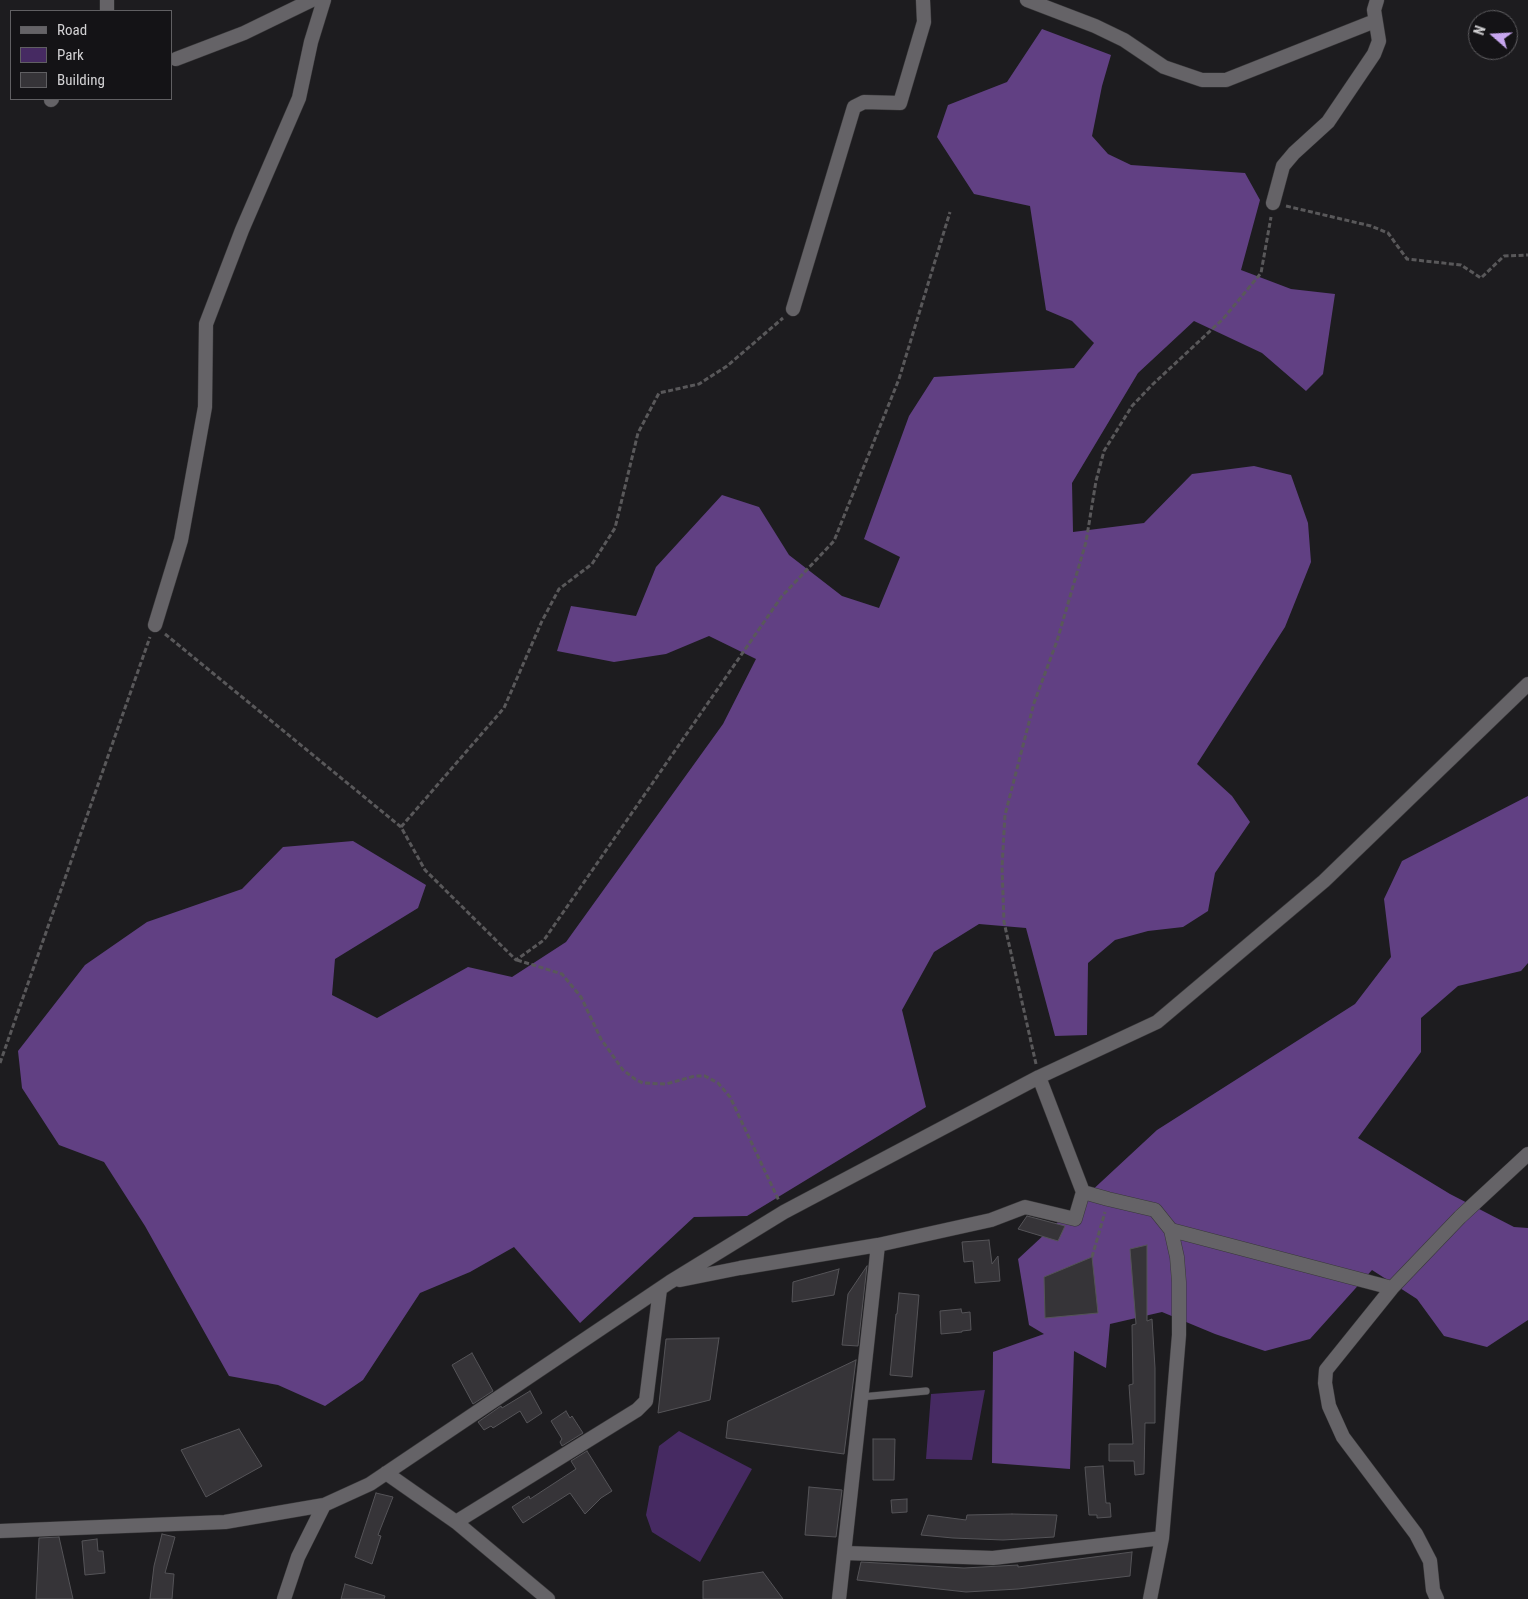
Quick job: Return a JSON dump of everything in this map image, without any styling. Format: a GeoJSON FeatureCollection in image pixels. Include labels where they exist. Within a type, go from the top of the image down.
{"type":"FeatureCollection","features":[{"type":"Feature","properties":{"kind":"street"},"geometry":{"type":"LineString","coordinates":[[176,59],[244,33],[312,0]]}},
{"type":"Feature","properties":{"kind":"street"},"geometry":{"type":"LineString","coordinates":[[155,625],[181,540],[205,408],[206,324],[242,230],[299,98],[311,42],[324,0]]}},
{"type":"Feature","properties":{"kind":"street"},"geometry":{"type":"LineString","coordinates":[[793,309],[854,107],[864,102],[900,103],[924,22],[923,0]]}},
{"type":"Feature","properties":{"kind":"street"},"geometry":{"type":"LineString","coordinates":[[1027,0],[1095,26],[1124,40],[1164,67],[1202,80],[1226,80],[1374,21]]}},
{"type":"Feature","properties":{"kind":"street"},"geometry":{"type":"LineString","coordinates":[[1273,203],[1283,166],[1294,153],[1328,122],[1374,54],[1379,41],[1374,21],[1374,10],[1377,0]]}},
{"type":"Feature","properties":{"kind":"street"},"geometry":{"type":"LineString","coordinates":[[0,1531],[225,1522],[324,1505],[370,1484],[665,1285],[784,1212],[1039,1076],[1157,1022],[1324,881],[1528,684]]}},
{"type":"Feature","properties":{"kind":"street"},"geometry":{"type":"LineString","coordinates":[[665,1285],[740,1268],[878,1245],[991,1220],[1025,1207],[1075,1219],[1083,1192],[1039,1076]]}},
{"type":"Feature","properties":{"kind":"street"},"geometry":{"type":"LineString","coordinates":[[1437,1599],[1433,1590],[1430,1561],[1416,1534],[1343,1437],[1329,1406],[1325,1382],[1326,1370],[1392,1288],[1460,1217],[1528,1154]]}},
{"type":"Feature","properties":{"kind":"street"},"geometry":{"type":"LineString","coordinates":[[1083,1192],[1155,1210],[1171,1230],[1177,1258],[1180,1335],[1162,1538],[1150,1599]]}},
{"type":"Feature","properties":{"kind":"street"},"geometry":{"type":"LineString","coordinates":[[1171,1230],[1392,1288]]}},
{"type":"Feature","properties":{"kind":"street"},"geometry":{"type":"LineString","coordinates":[[839,1599],[878,1245]]}},
{"type":"Feature","properties":{"kind":"street"},"geometry":{"type":"LineString","coordinates":[[456,1522],[637,1410],[646,1401],[665,1285]]}},
{"type":"Feature","properties":{"kind":"street"},"geometry":{"type":"LineString","coordinates":[[386,1474],[456,1522],[548,1599]]}},
{"type":"Feature","properties":{"kind":"street"},"geometry":{"type":"LineString","coordinates":[[284,1599],[298,1557],[324,1505]]}},
{"type":"Feature","properties":{"kind":"street"},"geometry":{"type":"LineString","coordinates":[[844,1553],[993,1558],[1162,1538]]}},
{"type":"Feature","properties":{"kind":"lane"},"geometry":{"type":"LineString","coordinates":[[861,1397],[926,1391]]}},
{"type":"Feature","properties":{"kind":"path"},"geometry":{"type":"LineString","coordinates":[[1039,1076],[1004,922],[1002,868],[1005,816],[1034,703],[1057,640],[1086,542],[1096,481],[1104,452],[1132,406],[1223,319],[1261,273],[1273,203],[1371,226],[1388,232],[1407,259],[1461,265],[1480,278],[1504,256],[1528,255]]}},
{"type":"Feature","properties":{"kind":"path"},"geometry":{"type":"LineString","coordinates":[[516,960],[544,940],[782,596],[834,541],[899,379],[950,212]]}},
{"type":"Feature","properties":{"kind":"path"},"geometry":{"type":"LineString","coordinates":[[401,828],[504,708],[542,621],[559,589],[592,564],[615,528],[638,433],[659,393],[699,384],[727,366],[793,309]]}},
{"type":"Feature","properties":{"kind":"path"},"geometry":{"type":"LineString","coordinates":[[0,1063],[155,625],[401,828],[424,870],[516,960],[562,974],[581,997],[602,1040],[623,1070],[643,1083],[666,1084],[694,1076],[705,1076],[718,1083],[730,1097],[784,1212]]}},
{"type":"Feature","properties":{"kind":"path"},"geometry":{"type":"LineString","coordinates":[[1092,1257],[1108,1199]]}},
{"type":"Feature","properties":{"kind":"green space"},"geometry":{"type":"Polygon","coordinates":[[[985,1390],[972,1460],[926,1459],[931,1394],[985,1390]]]}},
{"type":"Feature","properties":{"kind":"green space"},"geometry":{"type":"Polygon","coordinates":[[[679,1431],[752,1469],[700,1562],[652,1532],[646,1515],[659,1446],[679,1431]]]}},
{"type":"Feature","properties":{"kind":"shaded area"},"geometry":{"type":"Polygon","coordinates":[[[1042,29],[1111,55],[1102,86],[1092,136],[1108,154],[1131,165],[1245,173],[1260,200],[1241,270],[1291,289],[1335,294],[1323,374],[1306,391],[1262,353],[1194,321],[1138,373],[1072,483],[1073,532],[1144,523],[1192,474],[1254,466],[1291,475],[1308,523],[1311,562],[1285,627],[1197,764],[1232,796],[1250,822],[1215,873],[1208,911],[1183,927],[1148,931],[1115,940],[1088,963],[1087,1035],[1055,1036],[1026,928],[979,924],[934,952],[902,1010],[926,1107],[747,1216],[694,1217],[580,1323],[514,1247],[470,1272],[420,1293],[363,1380],[325,1406],[278,1385],[229,1376],[145,1226],[104,1162],[59,1145],[22,1088],[18,1051],[85,965],[147,922],[242,889],[283,847],[353,841],[426,885],[418,908],[335,959],[332,995],[377,1018],[468,967],[512,977],[566,942],[723,724],[756,659],[709,636],[666,654],[614,662],[557,651],[571,606],[636,616],[656,567],[722,495],[759,507],[789,555],[842,596],[879,608],[900,557],[864,539],[909,416],[934,377],[1074,368],[1094,343],[1072,321],[1046,310],[1030,206],[974,194],[937,137],[948,105],[1007,82],[1042,29]]]}},
{"type":"Feature","properties":{"kind":"shaded area"},"geometry":{"type":"Polygon","coordinates":[[[1528,796],[1528,963],[1521,971],[1458,986],[1421,1018],[1421,1052],[1358,1138],[1450,1194],[1514,1227],[1528,1228],[1528,1320],[1487,1347],[1444,1336],[1417,1299],[1372,1270],[1310,1339],[1265,1351],[1215,1334],[1162,1312],[1110,1324],[1106,1368],[1074,1351],[1070,1469],[992,1463],[993,1352],[1044,1334],[1029,1325],[1018,1259],[1157,1130],[1355,1004],[1391,957],[1384,899],[1402,861],[1528,796]]]}},
{"type":"Feature","properties":{"kind":"building"},"geometry":{"type":"Polygon","coordinates":[[[1027,1216],[1065,1226],[1058,1241],[1018,1229],[1027,1216]]]}},
{"type":"Feature","properties":{"kind":"building"},"geometry":{"type":"Polygon","coordinates":[[[989,1240],[992,1264],[998,1256],[1000,1281],[975,1283],[973,1261],[964,1262],[962,1242],[989,1240]]]}},
{"type":"Feature","properties":{"kind":"building"},"geometry":{"type":"Polygon","coordinates":[[[1147,1245],[1147,1321],[1152,1319],[1155,1368],[1155,1423],[1145,1423],[1144,1474],[1135,1475],[1134,1461],[1109,1461],[1109,1444],[1133,1444],[1129,1385],[1133,1384],[1132,1325],[1136,1324],[1130,1249],[1147,1245]]]}},
{"type":"Feature","properties":{"kind":"building"},"geometry":{"type":"Polygon","coordinates":[[[1092,1257],[1098,1313],[1045,1318],[1044,1277],[1092,1257]]]}},
{"type":"Feature","properties":{"kind":"building"},"geometry":{"type":"Polygon","coordinates":[[[867,1266],[858,1346],[842,1345],[848,1294],[867,1266]]]}},
{"type":"Feature","properties":{"kind":"building"},"geometry":{"type":"Polygon","coordinates":[[[839,1269],[834,1295],[792,1302],[793,1282],[839,1269]]]}},
{"type":"Feature","properties":{"kind":"building"},"geometry":{"type":"Polygon","coordinates":[[[899,1293],[919,1295],[912,1377],[890,1375],[899,1293]]]}},
{"type":"Feature","properties":{"kind":"building"},"geometry":{"type":"Polygon","coordinates":[[[961,1309],[962,1313],[970,1312],[971,1330],[941,1334],[940,1311],[961,1309]]]}},
{"type":"Feature","properties":{"kind":"building"},"geometry":{"type":"Polygon","coordinates":[[[719,1338],[710,1400],[658,1413],[666,1339],[719,1338]]]}},
{"type":"Feature","properties":{"kind":"building"},"geometry":{"type":"Polygon","coordinates":[[[472,1353],[493,1391],[473,1404],[452,1365],[472,1353]]]}},
{"type":"Feature","properties":{"kind":"building"},"geometry":{"type":"Polygon","coordinates":[[[856,1360],[844,1454],[726,1438],[728,1421],[856,1360]]]}},
{"type":"Feature","properties":{"kind":"building"},"geometry":{"type":"Polygon","coordinates":[[[530,1391],[542,1413],[527,1423],[520,1411],[493,1428],[491,1426],[484,1430],[478,1422],[501,1406],[502,1408],[530,1391]]]}},
{"type":"Feature","properties":{"kind":"building"},"geometry":{"type":"Polygon","coordinates":[[[566,1411],[570,1418],[572,1416],[583,1433],[562,1446],[560,1442],[562,1439],[551,1421],[566,1411]]]}},
{"type":"Feature","properties":{"kind":"building"},"geometry":{"type":"Polygon","coordinates":[[[239,1429],[262,1466],[206,1497],[181,1450],[239,1429]]]}},
{"type":"Feature","properties":{"kind":"building"},"geometry":{"type":"Polygon","coordinates":[[[873,1439],[895,1439],[894,1480],[873,1480],[873,1439]]]}},
{"type":"Feature","properties":{"kind":"building"},"geometry":{"type":"Polygon","coordinates":[[[587,1451],[612,1491],[601,1498],[585,1514],[570,1493],[523,1523],[512,1507],[529,1496],[530,1499],[576,1469],[571,1461],[587,1451]]]}},
{"type":"Feature","properties":{"kind":"building"},"geometry":{"type":"Polygon","coordinates":[[[1103,1466],[1106,1503],[1110,1503],[1111,1517],[1097,1518],[1097,1515],[1089,1515],[1085,1467],[1103,1466]]]}},
{"type":"Feature","properties":{"kind":"building"},"geometry":{"type":"Polygon","coordinates":[[[809,1487],[842,1490],[836,1537],[805,1535],[809,1487]]]}},
{"type":"Feature","properties":{"kind":"building"},"geometry":{"type":"Polygon","coordinates":[[[376,1493],[393,1497],[378,1535],[381,1536],[372,1564],[355,1557],[376,1493]]]}},
{"type":"Feature","properties":{"kind":"building"},"geometry":{"type":"Polygon","coordinates":[[[907,1499],[907,1512],[892,1513],[891,1500],[907,1499]]]}},
{"type":"Feature","properties":{"kind":"building"},"geometry":{"type":"Polygon","coordinates":[[[928,1515],[966,1520],[967,1515],[1057,1515],[1054,1537],[1003,1540],[921,1535],[928,1515]]]}},
{"type":"Feature","properties":{"kind":"building"},"geometry":{"type":"Polygon","coordinates":[[[162,1534],[175,1537],[165,1573],[174,1574],[172,1599],[150,1599],[154,1566],[162,1534]]]}},
{"type":"Feature","properties":{"kind":"building"},"geometry":{"type":"Polygon","coordinates":[[[59,1537],[73,1599],[36,1599],[39,1538],[59,1537]]]}},
{"type":"Feature","properties":{"kind":"building"},"geometry":{"type":"Polygon","coordinates":[[[97,1539],[98,1551],[103,1551],[105,1573],[85,1575],[82,1541],[97,1539]]]}},
{"type":"Feature","properties":{"kind":"building"},"geometry":{"type":"Polygon","coordinates":[[[1132,1552],[1130,1576],[1018,1589],[966,1592],[857,1580],[861,1562],[964,1568],[1018,1565],[1018,1567],[1132,1552]]]}},
{"type":"Feature","properties":{"kind":"building"},"geometry":{"type":"Polygon","coordinates":[[[763,1572],[783,1599],[703,1599],[703,1581],[763,1572]]]}},
{"type":"Feature","properties":{"kind":"building"},"geometry":{"type":"Polygon","coordinates":[[[345,1584],[385,1596],[384,1599],[341,1599],[345,1584]]]}}]}
